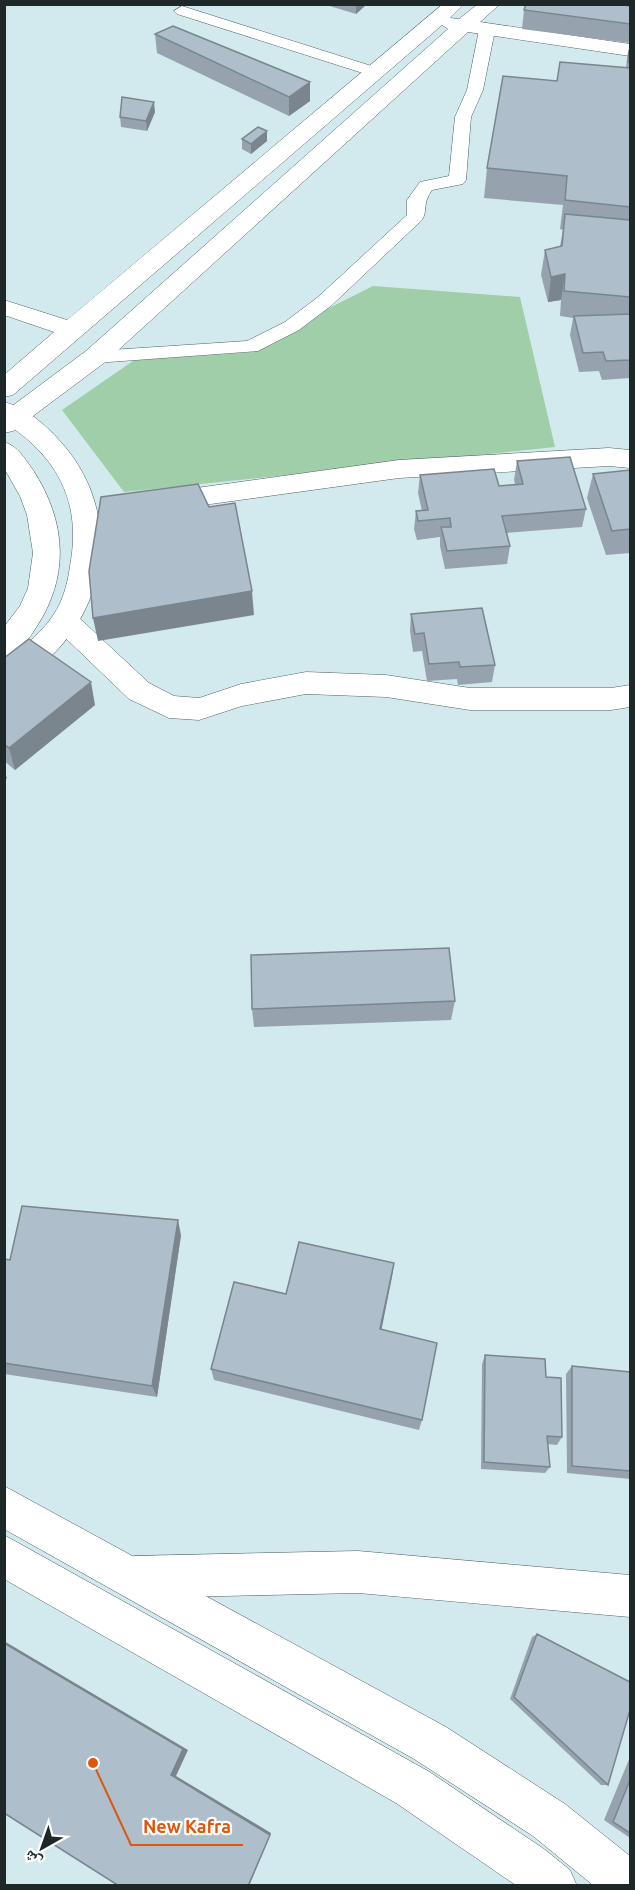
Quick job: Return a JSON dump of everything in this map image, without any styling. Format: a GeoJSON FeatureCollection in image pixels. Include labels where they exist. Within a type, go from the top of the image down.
{"type":"FeatureCollection","features":[{"type":"Feature","properties":{"kind":"street"},"geometry":{"type":"LineString","coordinates":[[4,389],[455,4]]}},
{"type":"Feature","properties":{"kind":"street"},"geometry":{"type":"LineString","coordinates":[[110,510],[74,476],[50,443],[8,417],[95,357],[463,26],[491,4]]}},
{"type":"Feature","properties":{"kind":"street"},"geometry":{"type":"LineString","coordinates":[[436,20],[487,30],[630,50]]}},
{"type":"Feature","properties":{"kind":"street"},"geometry":{"type":"LineString","coordinates":[[4,307],[71,330]]}},
{"type":"Feature","properties":{"kind":"street"},"geometry":{"type":"LineString","coordinates":[[4,451],[25,478],[37,503],[44,529],[46,558],[43,587],[30,613],[4,646]]}},
{"type":"Feature","properties":{"kind":"street"},"geometry":{"type":"LineString","coordinates":[[4,678],[34,655],[65,621],[77,597],[89,540],[110,510],[236,490],[399,470],[609,457],[630,459]]}},
{"type":"Feature","properties":{"kind":"street"},"geometry":{"type":"LineString","coordinates":[[65,621],[139,691],[169,707],[199,709],[241,695],[306,683],[386,686],[470,699],[611,699],[630,696]]}},
{"type":"Feature","properties":{"kind":"street"},"geometry":{"type":"LineString","coordinates":[[4,1506],[430,1743],[549,1820],[630,1885]]}},
{"type":"Feature","properties":{"kind":"street"},"geometry":{"type":"LineString","coordinates":[[4,1556],[412,1787],[528,1864],[554,1886]]}},
{"type":"Feature","properties":{"kind":"street"},"geometry":{"type":"LineString","coordinates":[[134,1577],[358,1572],[630,1596]]}},
{"type":"Feature","properties":{"kind":"lane"},"geometry":{"type":"LineString","coordinates":[[182,11],[375,72]]}},
{"type":"Feature","properties":{"kind":"lane"},"geometry":{"type":"LineString","coordinates":[[95,357],[251,347],[292,326],[325,301],[416,216],[416,200],[426,186],[457,180],[463,117],[476,90],[487,30]]}},
{"type":"Feature","properties":{"kind":"green space"},"geometry":{"type":"Polygon","coordinates":[[[373,286],[520,297],[555,447],[124,492],[62,410],[143,354],[251,347],[373,286]]]}},
{"type":"Feature","properties":{"kind":"building"},"geometry":{"type":"Polygon","coordinates":[[[526,4],[630,6],[630,24],[524,10],[526,4]]]}},
{"type":"Feature","properties":{"kind":"building"},"geometry":{"type":"Polygon","coordinates":[[[173,26],[310,82],[289,97],[155,34],[173,26]]]}},
{"type":"Feature","properties":{"kind":"building"},"geometry":{"type":"Polygon","coordinates":[[[560,62],[630,68],[630,207],[565,200],[567,176],[487,168],[503,76],[557,81],[560,62]]]}},
{"type":"Feature","properties":{"kind":"building"},"geometry":{"type":"Polygon","coordinates":[[[122,97],[154,102],[146,121],[120,117],[122,97]]]}},
{"type":"Feature","properties":{"kind":"building"},"geometry":{"type":"Polygon","coordinates":[[[258,127],[267,131],[251,144],[242,139],[258,127]]]}},
{"type":"Feature","properties":{"kind":"building"},"geometry":{"type":"Polygon","coordinates":[[[565,214],[630,220],[630,297],[564,291],[565,274],[551,277],[545,250],[562,246],[565,214]]]}},
{"type":"Feature","properties":{"kind":"building"},"geometry":{"type":"Polygon","coordinates":[[[630,314],[630,360],[606,361],[603,352],[583,353],[574,316],[630,314]]]}},
{"type":"Feature","properties":{"kind":"building"},"geometry":{"type":"Polygon","coordinates":[[[570,457],[586,509],[502,516],[510,546],[447,551],[441,527],[451,527],[450,518],[418,521],[416,511],[428,510],[420,475],[494,469],[499,486],[523,484],[517,461],[570,457]]]}},
{"type":"Feature","properties":{"kind":"building"},"geometry":{"type":"Polygon","coordinates":[[[630,470],[630,529],[612,531],[593,474],[630,470]]]}},
{"type":"Feature","properties":{"kind":"building"},"geometry":{"type":"Polygon","coordinates":[[[198,484],[209,507],[235,503],[252,591],[93,618],[89,571],[101,497],[198,484]]]}},
{"type":"Feature","properties":{"kind":"building"},"geometry":{"type":"Polygon","coordinates":[[[482,608],[495,665],[460,667],[459,662],[429,664],[424,633],[415,634],[411,614],[482,608]]]}},
{"type":"Feature","properties":{"kind":"building"},"geometry":{"type":"Polygon","coordinates":[[[29,639],[91,682],[9,748],[4,744],[4,658],[29,639]]]}},
{"type":"Feature","properties":{"kind":"building"},"geometry":{"type":"Polygon","coordinates":[[[449,948],[455,1001],[252,1009],[251,955],[449,948]]]}},
{"type":"Feature","properties":{"kind":"building"},"geometry":{"type":"Polygon","coordinates":[[[22,1206],[178,1220],[152,1386],[4,1363],[4,1259],[10,1260],[22,1206]]]}},
{"type":"Feature","properties":{"kind":"building"},"geometry":{"type":"Polygon","coordinates":[[[299,1242],[394,1263],[380,1329],[437,1343],[422,1420],[211,1369],[234,1282],[286,1294],[299,1242]]]}},
{"type":"Feature","properties":{"kind":"building"},"geometry":{"type":"Polygon","coordinates":[[[485,1355],[545,1359],[546,1377],[561,1378],[562,1437],[547,1436],[550,1467],[484,1462],[485,1355]]]}},
{"type":"Feature","properties":{"kind":"building"},"geometry":{"type":"Polygon","coordinates":[[[572,1366],[630,1372],[630,1471],[572,1466],[572,1366]]]}},
{"type":"Feature","properties":{"kind":"building"},"geometry":{"type":"Polygon","coordinates":[[[537,1634],[630,1682],[630,1710],[608,1785],[514,1697],[537,1634]]]}},
{"type":"Feature","properties":{"kind":"building"},"geometry":{"type":"Polygon","coordinates":[[[4,1643],[183,1749],[171,1775],[270,1835],[248,1886],[119,1886],[4,1813],[4,1643]]]}},
{"type":"Feature","properties":{"kind":"building"},"geometry":{"type":"Polygon","coordinates":[[[630,1780],[630,1833],[613,1822],[630,1780]]]}},
{"type":"Feature","properties":{"kind":"place","name":"New Kafra"},"geometry":{"type":"Point","coordinates":[93,1763]}}]}
